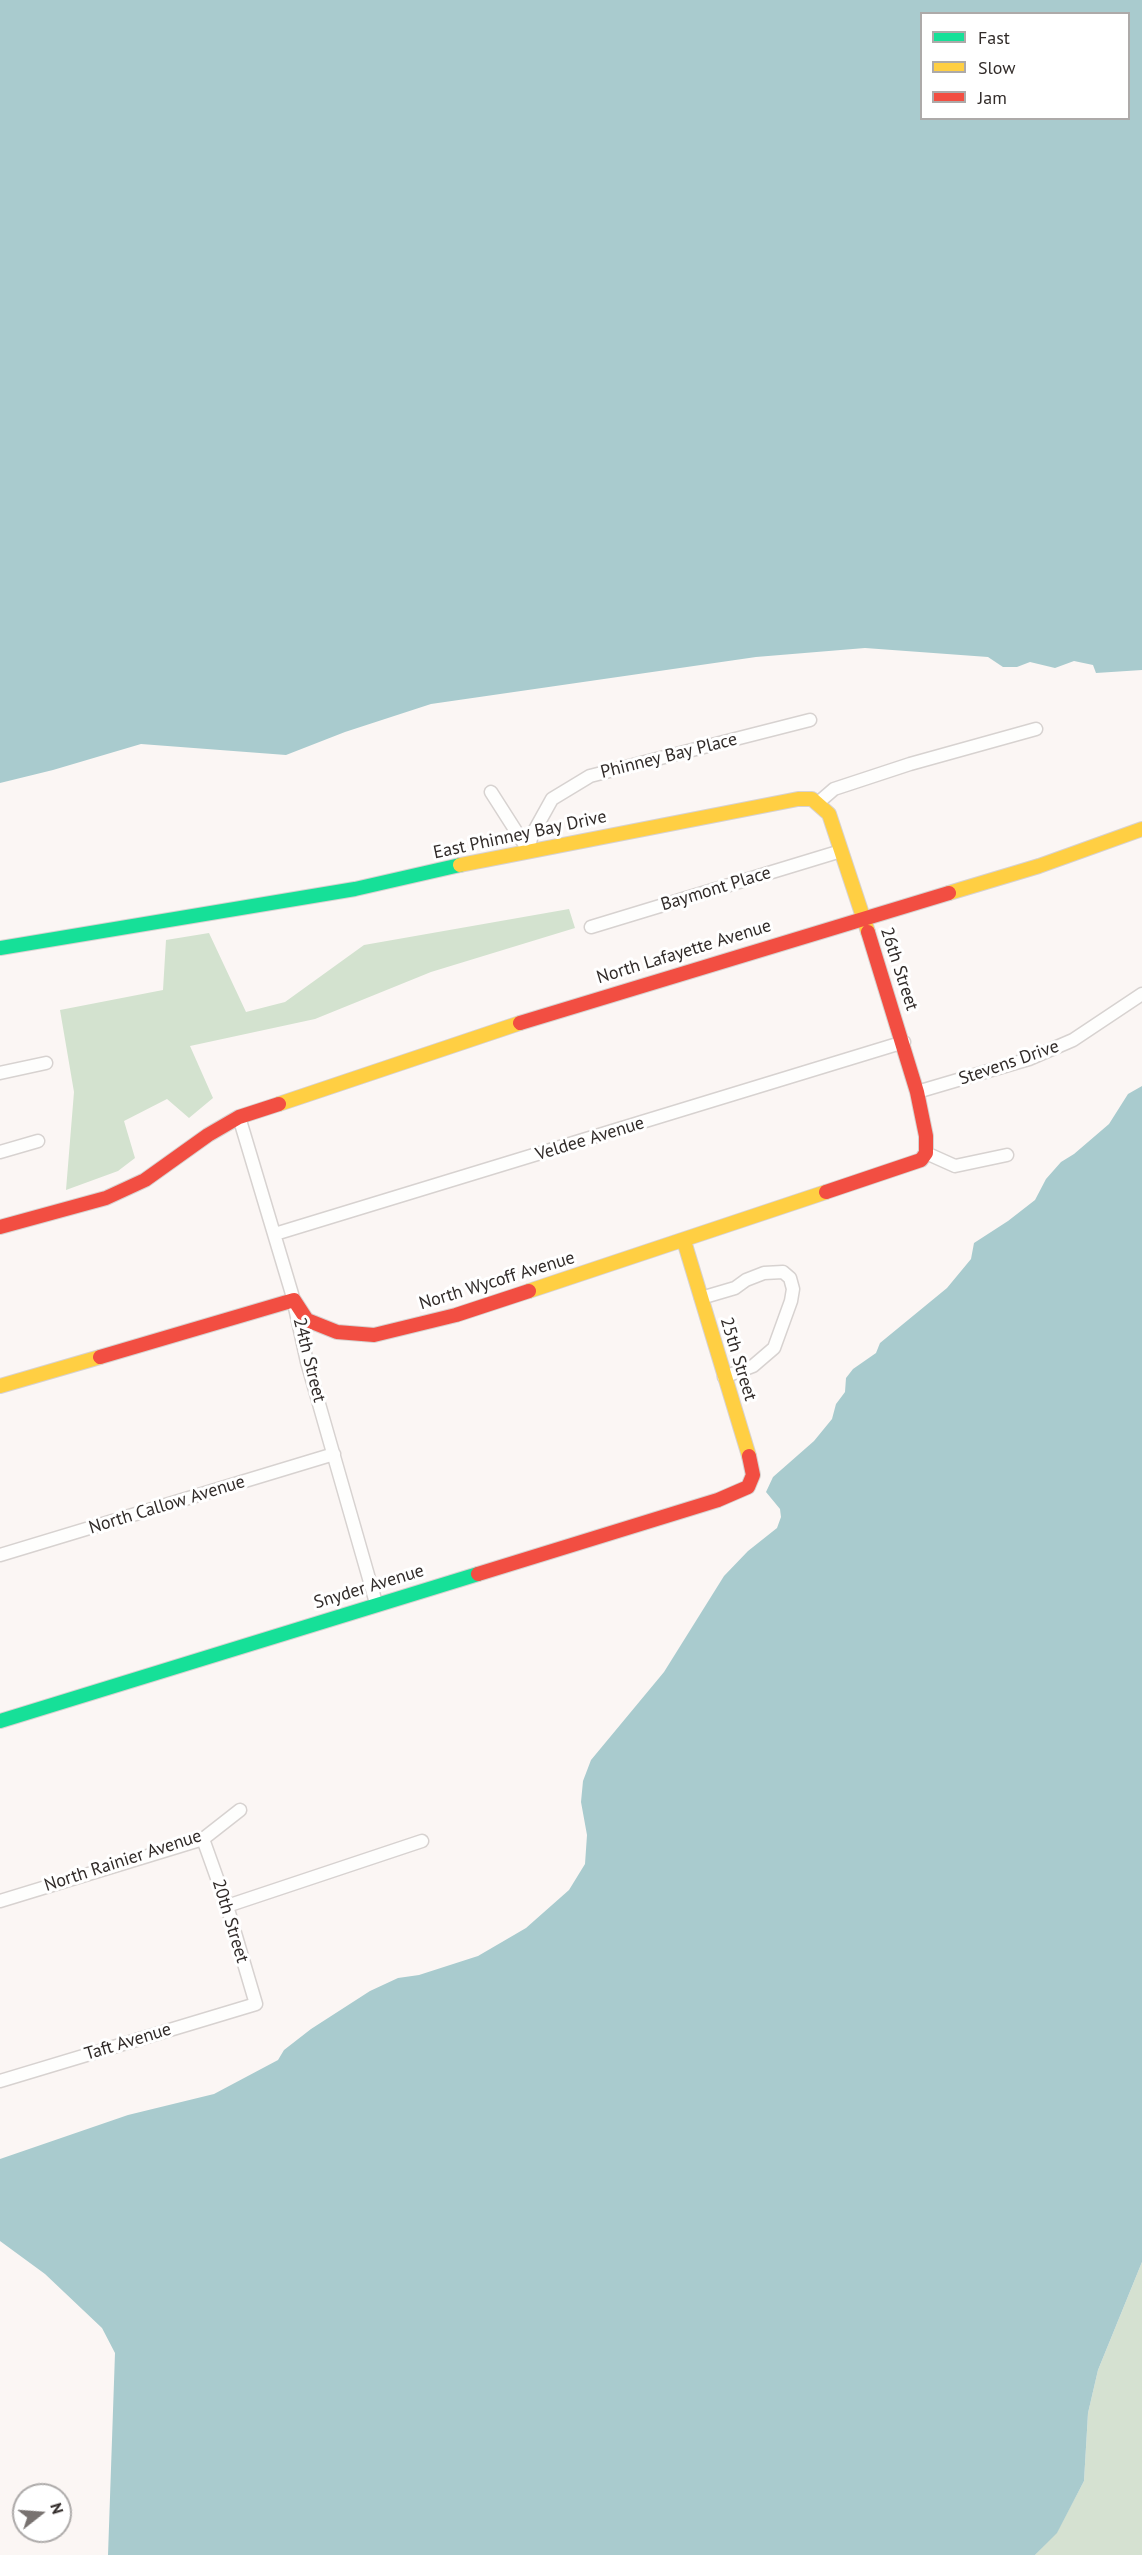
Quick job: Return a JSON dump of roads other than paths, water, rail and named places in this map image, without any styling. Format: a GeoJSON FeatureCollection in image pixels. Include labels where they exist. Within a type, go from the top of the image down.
{"type":"FeatureCollection","features":[{"type":"Feature","properties":{"kind":"street","name":"Phinney Bay Place"},"geometry":{"type":"LineString","coordinates":[[528,850],[532,835],[552,799],[590,776],[810,720]]}},
{"type":"Feature","properties":{"kind":"street"},"geometry":{"type":"LineString","coordinates":[[819,802],[834,789],[910,764],[1036,729]]}},
{"type":"Feature","properties":{"kind":"street"},"geometry":{"type":"LineString","coordinates":[[491,792],[528,850]]}},
{"type":"Feature","properties":{"kind":"street","name":"East Phinney Bay Drive"},"geometry":{"type":"LineString","coordinates":[[0,948],[355,889],[528,850],[798,799],[812,799],[819,802]]}},
{"type":"Feature","properties":{"kind":"street","name":"26th Street"},"geometry":{"type":"LineString","coordinates":[[819,802],[829,814],[904,1042],[926,1136],[926,1153]]}},
{"type":"Feature","properties":{"kind":"street","name":"North Lafayette Avenue"},"geometry":{"type":"LineString","coordinates":[[0,1227],[106,1198],[153,1174],[208,1134],[238,1117],[584,1001],[1039,866],[1142,829]]}},
{"type":"Feature","properties":{"kind":"street","name":"Baymont Place"},"geometry":{"type":"LineString","coordinates":[[591,927],[842,851]]}},
{"type":"Feature","properties":{"kind":"street","name":"Stevens Drive"},"geometry":{"type":"LineString","coordinates":[[917,1092],[1029,1059],[1073,1040],[1142,994]]}},
{"type":"Feature","properties":{"kind":"street","name":"Veldee Avenue"},"geometry":{"type":"LineString","coordinates":[[275,1234],[904,1042]]}},
{"type":"Feature","properties":{"kind":"street"},"geometry":{"type":"LineString","coordinates":[[0,1073],[46,1064]]}},
{"type":"Feature","properties":{"kind":"street","name":"24th Street"},"geometry":{"type":"LineString","coordinates":[[238,1117],[294,1300],[307,1362],[376,1603]]}},
{"type":"Feature","properties":{"kind":"street"},"geometry":{"type":"LineString","coordinates":[[0,1152],[38,1141]]}},
{"type":"Feature","properties":{"kind":"street"},"geometry":{"type":"LineString","coordinates":[[926,1153],[955,1166],[1007,1155]]}},
{"type":"Feature","properties":{"kind":"street","name":"North Wycoff Avenue"},"geometry":{"type":"LineString","coordinates":[[294,1300],[307,1320],[337,1332],[374,1335],[456,1315],[684,1241],[921,1160],[926,1153]]}},
{"type":"Feature","properties":{"kind":"street","name":"25th Street"},"geometry":{"type":"LineString","coordinates":[[684,1241],[752,1467],[753,1481],[748,1487]]}},
{"type":"Feature","properties":{"kind":"street"},"geometry":{"type":"LineString","coordinates":[[701,1298],[735,1288],[755,1275],[783,1272],[790,1278],[793,1289],[791,1301],[774,1348],[753,1366],[724,1377]]}},
{"type":"Feature","properties":{"kind":"street"},"geometry":{"type":"LineString","coordinates":[[0,1386],[294,1300]]}},
{"type":"Feature","properties":{"kind":"street","name":"North Callow Avenue"},"geometry":{"type":"LineString","coordinates":[[0,1555],[334,1454]]}},
{"type":"Feature","properties":{"kind":"street","name":"Snyder Avenue"},"geometry":{"type":"LineString","coordinates":[[0,1721],[376,1603],[718,1500],[748,1487]]}},
{"type":"Feature","properties":{"kind":"street","name":"North Rainier Avenue"},"geometry":{"type":"LineString","coordinates":[[0,1901],[203,1839],[240,1809]]}},
{"type":"Feature","properties":{"kind":"street","name":"20th Street"},"geometry":{"type":"LineString","coordinates":[[203,1839],[227,1906],[255,2004]]}},
{"type":"Feature","properties":{"kind":"street"},"geometry":{"type":"LineString","coordinates":[[227,1906],[422,1841]]}},
{"type":"Feature","properties":{"kind":"street","name":"Taft Avenue"},"geometry":{"type":"LineString","coordinates":[[0,2081],[255,2004]]}},
{"type":"Feature","properties":{"kind":"water"},"geometry":{"type":"Polygon","coordinates":[[[0,0],[1142,0],[1142,670],[1096,673],[1093,665],[1074,661],[1055,668],[1030,662],[1017,667],[1003,667],[988,657],[865,648],[756,657],[431,704],[345,732],[286,755],[141,744],[0,783],[0,0]]]}},
{"type":"Feature","properties":{"kind":"water"},"geometry":{"type":"Polygon","coordinates":[[[1142,1086],[1142,2262],[1098,2370],[1088,2413],[1084,2481],[1057,2533],[1035,2555],[108,2555],[115,2353],[102,2328],[45,2274],[0,2241],[0,2159],[128,2115],[214,2094],[278,2060],[284,2050],[311,2029],[370,1991],[398,1978],[419,1975],[478,1956],[526,1928],[569,1890],[585,1864],[587,1835],[581,1802],[583,1781],[591,1760],[664,1672],[724,1576],[748,1551],[777,1528],[781,1517],[780,1509],[766,1492],[773,1477],[814,1441],[832,1419],[836,1404],[845,1392],[846,1378],[853,1369],[876,1353],[880,1343],[947,1288],[971,1259],[974,1243],[1035,1200],[1046,1179],[1061,1162],[1109,1124],[1128,1094],[1142,1086]]]}}]}
